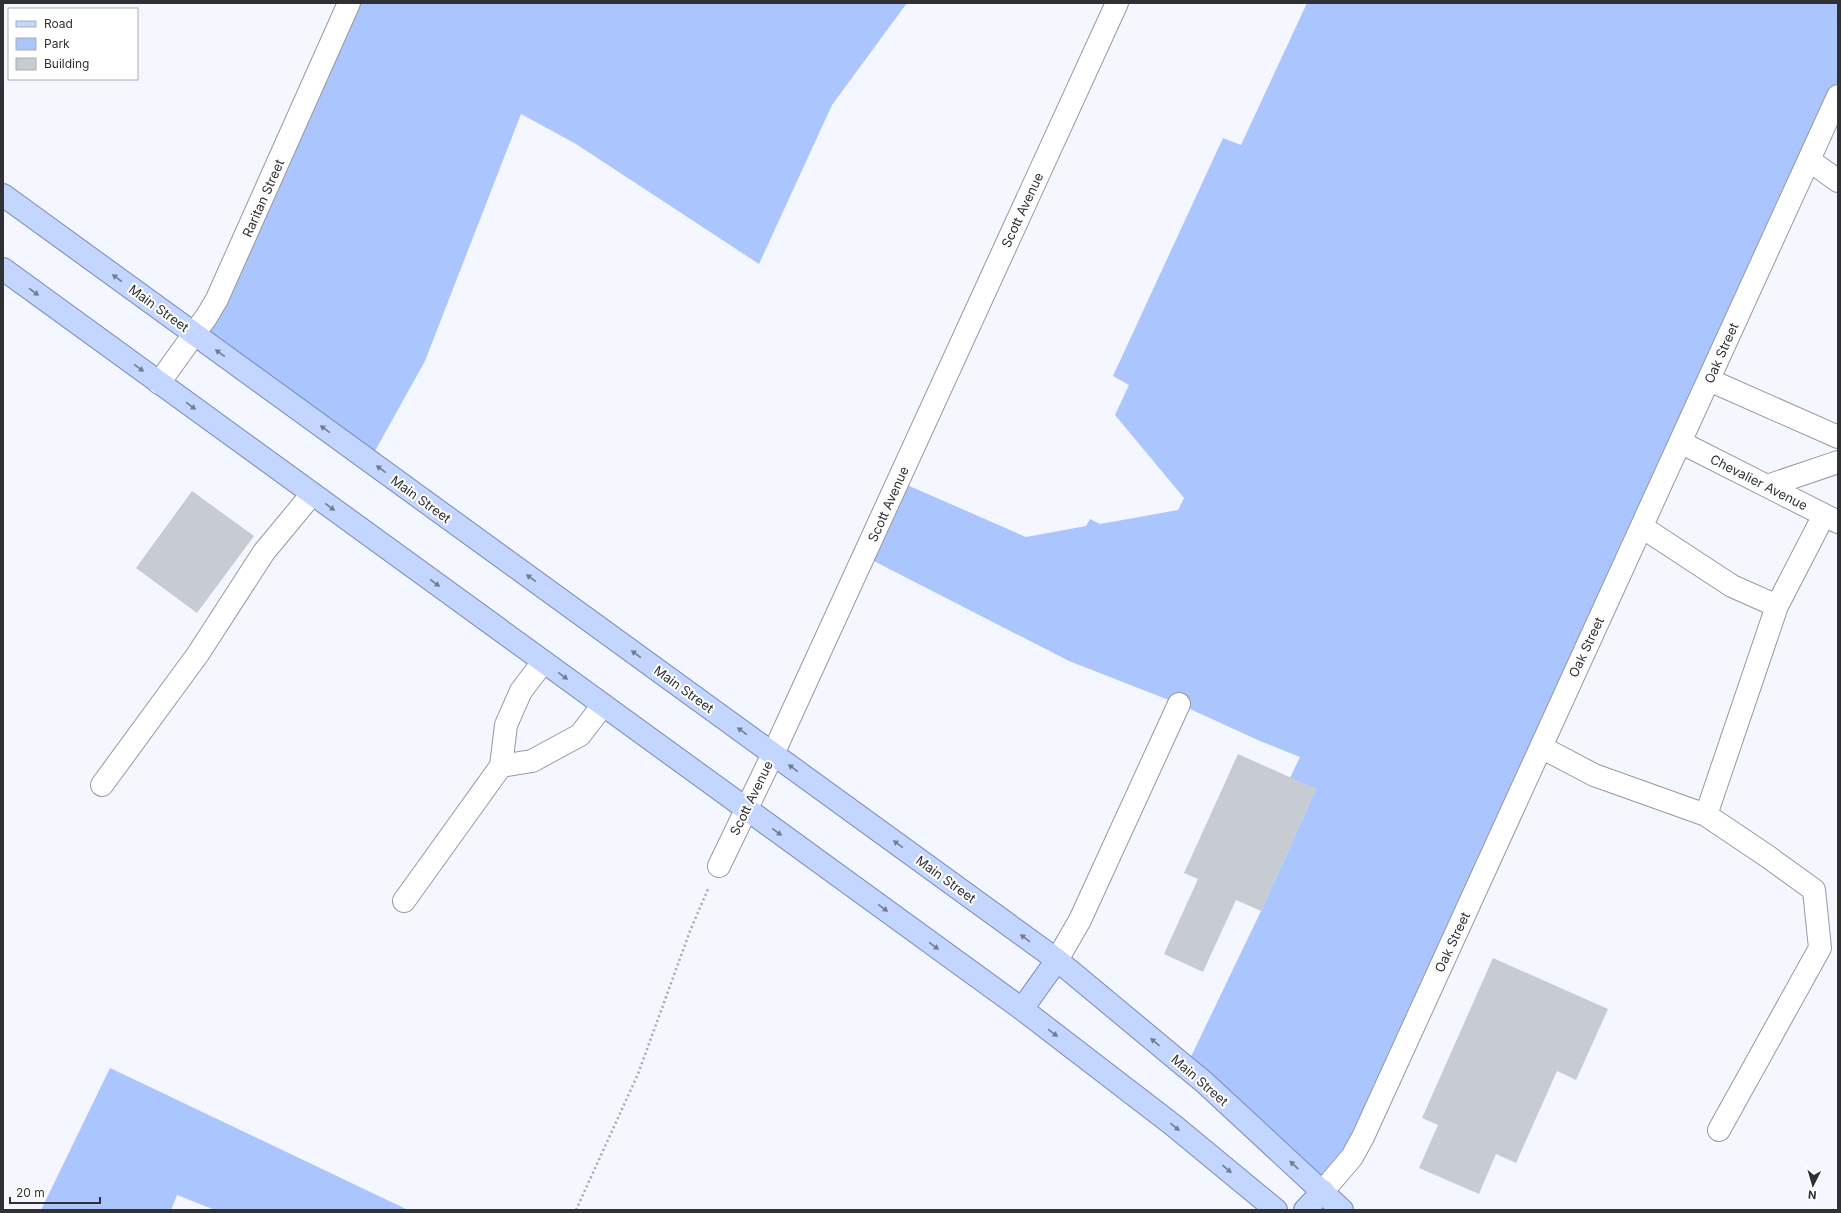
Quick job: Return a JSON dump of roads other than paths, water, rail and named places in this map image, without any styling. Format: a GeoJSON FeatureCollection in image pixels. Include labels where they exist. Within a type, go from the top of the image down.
{"type":"FeatureCollection","features":[{"type":"Feature","properties":{"kind":"main road","name":"Main Street"},"geometry":{"type":"LineString","coordinates":[[3,195],[1057,960],[1205,1083],[1342,1210]]}},
{"type":"Feature","properties":{"kind":"main road"},"geometry":{"type":"LineString","coordinates":[[3,269],[1022,1009],[1173,1125],[1276,1210]]}},
{"type":"Feature","properties":{"kind":"main road"},"geometry":{"type":"LineString","coordinates":[[1022,1009],[1057,960]]}},
{"type":"Feature","properties":{"kind":"main road"},"geometry":{"type":"LineString","coordinates":[[1305,1210],[1323,1191]]}},
{"type":"Feature","properties":{"kind":"street","name":"Raritan Street"},"geometry":{"type":"LineString","coordinates":[[159,383],[214,305],[349,3]]}},
{"type":"Feature","properties":{"kind":"street","name":"Scott Avenue"},"geometry":{"type":"LineString","coordinates":[[719,866],[773,754],[1117,3]]}},
{"type":"Feature","properties":{"kind":"street","name":"Oak Street"},"geometry":{"type":"LineString","coordinates":[[1323,1191],[1352,1157],[1363,1137],[1838,96]]}},
{"type":"Feature","properties":{"kind":"street"},"geometry":{"type":"LineString","coordinates":[[1809,160],[1838,180]]}},
{"type":"Feature","properties":{"kind":"street"},"geometry":{"type":"LineString","coordinates":[[1709,380],[1838,437]]}},
{"type":"Feature","properties":{"kind":"street","name":"Chevalier Avenue"},"geometry":{"type":"LineString","coordinates":[[1680,442],[1831,519]]}},
{"type":"Feature","properties":{"kind":"street"},"geometry":{"type":"LineString","coordinates":[[1767,486],[1838,462]]}},
{"type":"Feature","properties":{"kind":"street"},"geometry":{"type":"LineString","coordinates":[[102,785],[198,654],[264,552],[312,494]]}},
{"type":"Feature","properties":{"kind":"street"},"geometry":{"type":"LineString","coordinates":[[1706,815],[1777,606],[1831,519]]}},
{"type":"Feature","properties":{"kind":"street"},"geometry":{"type":"LineString","coordinates":[[1642,527],[1732,586],[1777,606]]}},
{"type":"Feature","properties":{"kind":"street"},"geometry":{"type":"LineString","coordinates":[[404,901],[502,766],[506,725],[521,691],[543,662]]}},
{"type":"Feature","properties":{"kind":"street"},"geometry":{"type":"LineString","coordinates":[[1057,960],[1080,920],[1179,704]]}},
{"type":"Feature","properties":{"kind":"street"},"geometry":{"type":"LineString","coordinates":[[502,766],[532,761],[580,735],[603,705]]}},
{"type":"Feature","properties":{"kind":"street"},"geometry":{"type":"LineString","coordinates":[[1541,747],[1594,775],[1706,815],[1814,890],[1820,948],[1719,1130]]}}]}
